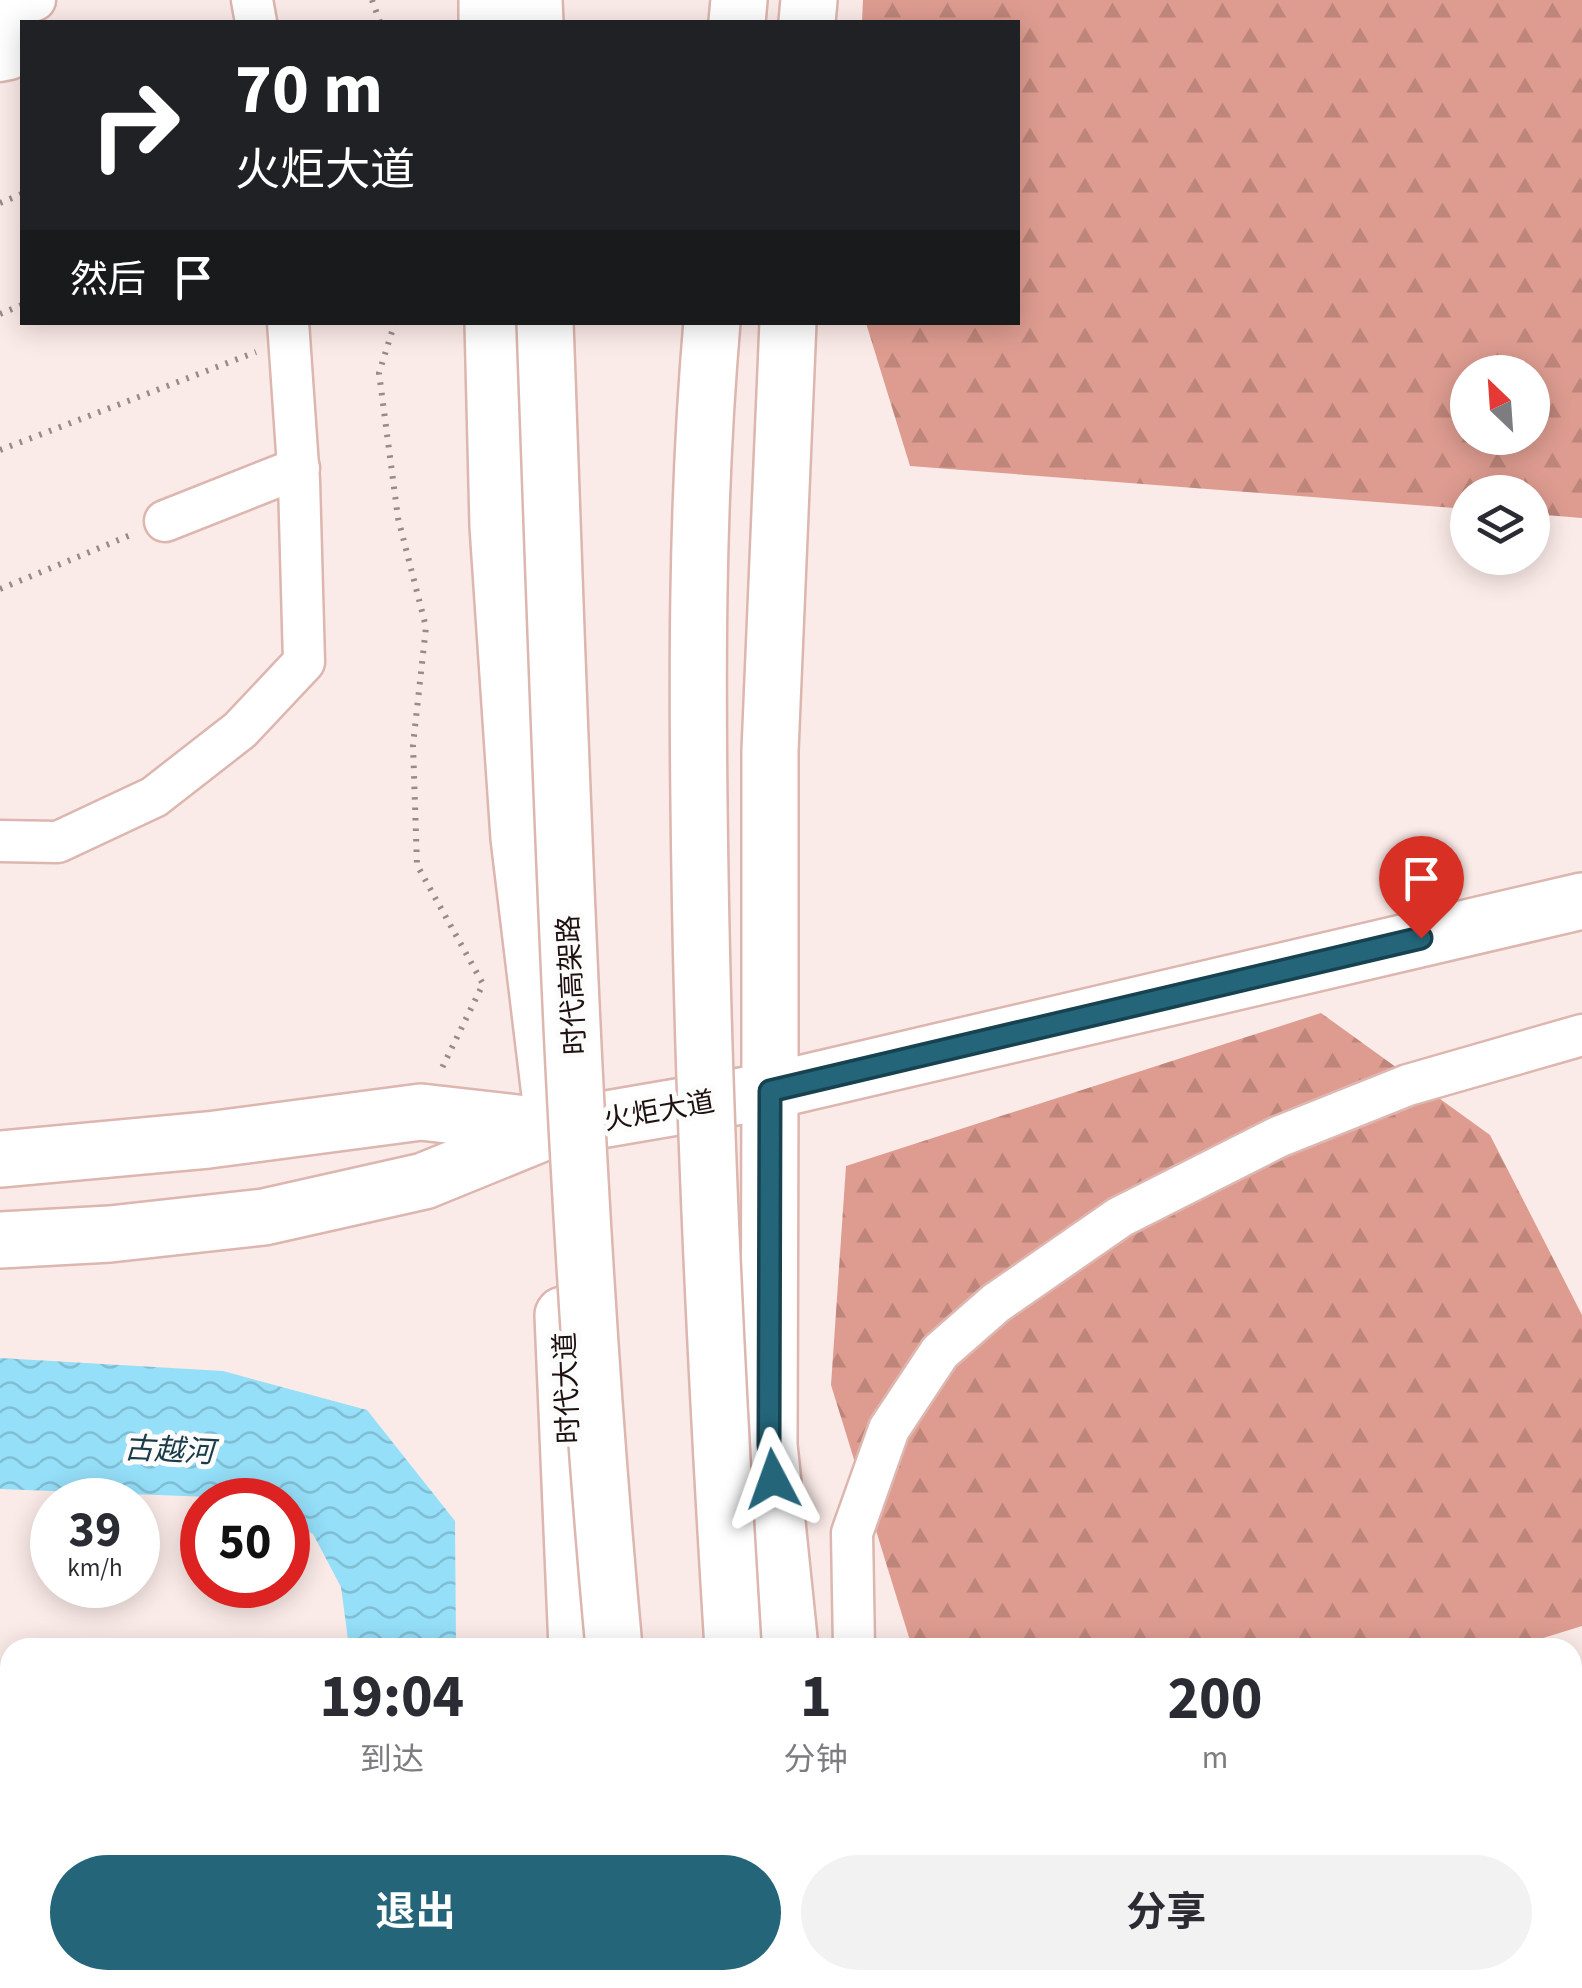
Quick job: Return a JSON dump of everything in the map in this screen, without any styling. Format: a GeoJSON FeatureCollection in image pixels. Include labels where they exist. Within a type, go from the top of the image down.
{"type":"FeatureCollection","features":[{"type":"Feature","properties":{"kind":"main road","name":"时代大道"},"geometry":{"type":"LineString","coordinates":[[493,325],[498,526],[519,838],[554,1128],[577,1638]]}},
{"type":"Feature","properties":{"kind":"main road","name":"时代高架路"},"geometry":{"type":"LineString","coordinates":[[545,325],[563,830],[600,1486],[613,1638]]}},
{"type":"Feature","properties":{"kind":"main road"},"geometry":{"type":"LineString","coordinates":[[712,325],[701,531],[697,736],[712,1274],[732,1638]]}},
{"type":"Feature","properties":{"kind":"main road"},"geometry":{"type":"LineString","coordinates":[[788,325],[770,751],[769,1445],[789,1638]]}},
{"type":"Feature","properties":{"kind":"main road","name":"火炬大道"},"geometry":{"type":"LineString","coordinates":[[0,1240],[110,1234],[264,1217],[424,1181],[554,1128],[770,1091],[1582,901]]}},
{"type":"Feature","properties":{"kind":"main road","name":"火炬大道"},"geometry":{"type":"LineString","coordinates":[[0,1159],[208,1140],[421,1112],[554,1128]]}},
{"type":"Feature","properties":{"kind":"street"},"geometry":{"type":"LineString","coordinates":[[0,61],[10,59],[18,3]]}},
{"type":"Feature","properties":{"kind":"street"},"geometry":{"type":"LineString","coordinates":[[0,841],[58,842],[154,797],[240,730],[304,662],[289,331]]}},
{"type":"Feature","properties":{"kind":"street"},"geometry":{"type":"LineString","coordinates":[[165,520],[298,468]]}},
{"type":"Feature","properties":{"kind":"street"},"geometry":{"type":"LineString","coordinates":[[854,1638],[852,1533],[889,1429],[940,1352],[996,1303],[1120,1217],[1278,1137],[1408,1085],[1582,1036]]}},
{"type":"Feature","properties":{"kind":"path"},"geometry":{"type":"LineString","coordinates":[[394,325],[378,373],[398,518],[426,627],[413,744],[417,865],[483,984],[421,1112]]}},
{"type":"Feature","properties":{"kind":"path"},"geometry":{"type":"LineString","coordinates":[[0,450],[289,331]]}},
{"type":"Feature","properties":{"kind":"path"},"geometry":{"type":"LineString","coordinates":[[0,589],[165,520]]}},
{"type":"Feature","properties":{"kind":"green space"},"geometry":{"type":"Polygon","coordinates":[[[863,0],[1582,0],[1582,518],[1550,515],[1550,475],[1450,475],[1450,508],[910,466],[867,325],[1020,325],[1020,20],[862,20],[863,0]]]}},
{"type":"Feature","properties":{"kind":"green space"},"geometry":{"type":"Polygon","coordinates":[[[1321,1013],[1490,1135],[1582,1315],[1582,1626],[1543,1638],[909,1638],[831,1385],[846,1166],[1321,1013]]]}},
{"type":"Feature","properties":{"kind":"water","name":"古越河"},"geometry":{"type":"Polygon","coordinates":[[[0,1358],[223,1371],[367,1410],[455,1521],[456,1638],[348,1638],[341,1587],[310,1532],[310,1478],[180,1478],[180,1496],[160,1495],[160,1478],[30,1478],[30,1490],[0,1489],[0,1358]]]}},
{"type":"Feature","properties":{"kind":"route"},"geometry":{"type":"LineString","coordinates":[[773,1479],[769,1445],[770,1091],[1421,938]]}}]}
